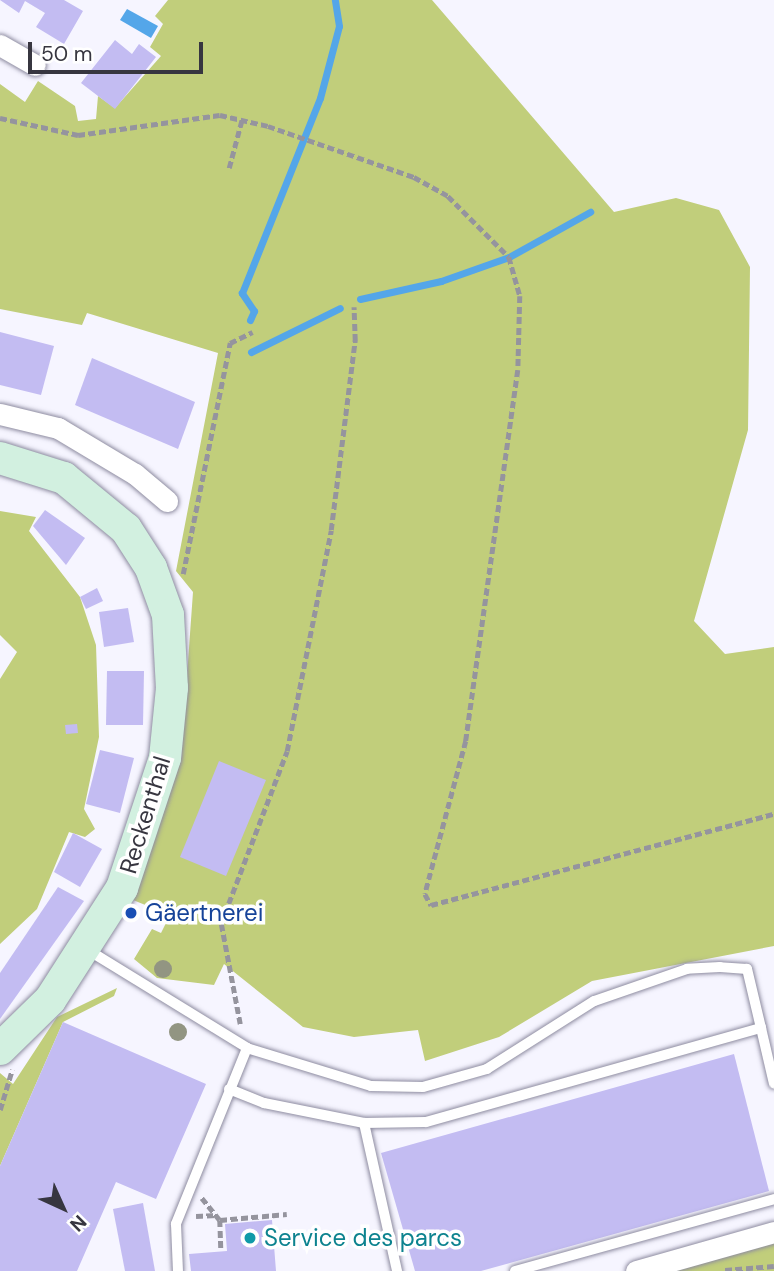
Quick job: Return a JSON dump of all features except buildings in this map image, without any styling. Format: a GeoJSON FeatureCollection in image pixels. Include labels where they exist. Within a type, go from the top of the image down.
{"type":"FeatureCollection","features":[{"type":"Feature","properties":{"kind":"main road","name":"Reckenthal"},"geometry":{"type":"LineString","coordinates":[[0,458],[64,478],[96,501],[151,568],[168,615],[172,688],[165,758],[131,865],[88,950],[50,1000],[0,1049]]}},
{"type":"Feature","properties":{"kind":"street"},"geometry":{"type":"LineString","coordinates":[[0,45],[35,65]]}},
{"type":"Feature","properties":{"kind":"street"},"geometry":{"type":"LineString","coordinates":[[0,414],[58,428],[135,474],[167,501]]}},
{"type":"Feature","properties":{"kind":"street"},"geometry":{"type":"LineString","coordinates":[[636,1271],[774,1232]]}},
{"type":"Feature","properties":{"kind":"lane"},"geometry":{"type":"LineString","coordinates":[[88,950],[247,1048],[371,1086],[423,1087],[487,1069],[594,1001],[687,969],[747,969],[774,1084]]}},
{"type":"Feature","properties":{"kind":"lane"},"geometry":{"type":"LineString","coordinates":[[229,1089],[264,1103],[364,1123],[426,1122],[761,1028]]}},
{"type":"Feature","properties":{"kind":"lane"},"geometry":{"type":"LineString","coordinates":[[178,1271],[176,1224],[188,1185],[247,1048]]}},
{"type":"Feature","properties":{"kind":"lane"},"geometry":{"type":"LineString","coordinates":[[364,1123],[397,1271]]}},
{"type":"Feature","properties":{"kind":"lane"},"geometry":{"type":"LineString","coordinates":[[515,1271],[774,1199]]}},
{"type":"Feature","properties":{"kind":"path"},"geometry":{"type":"LineString","coordinates":[[0,118],[78,135],[162,120],[187,125],[220,115],[242,119],[368,157],[448,196],[509,257],[520,296],[496,536],[466,741],[425,894],[431,905],[774,814]]}},
{"type":"Feature","properties":{"kind":"path"},"geometry":{"type":"LineString","coordinates":[[229,168],[242,119]]}},
{"type":"Feature","properties":{"kind":"path"},"geometry":{"type":"LineString","coordinates":[[247,1048],[220,945],[221,923],[287,751],[331,530],[355,341],[354,307]]}},
{"type":"Feature","properties":{"kind":"path"},"geometry":{"type":"LineString","coordinates":[[182,583],[230,343],[253,332]]}},
{"type":"Feature","properties":{"kind":"path"},"geometry":{"type":"LineString","coordinates":[[188,1185],[219,1220],[221,1250]]}},
{"type":"Feature","properties":{"kind":"path"},"geometry":{"type":"LineString","coordinates":[[219,1220],[287,1214]]}},
{"type":"Feature","properties":{"kind":"path"},"geometry":{"type":"LineString","coordinates":[[717,1271],[774,1266]]}},
{"type":"Feature","properties":{"kind":"green space"},"geometry":{"type":"Polygon","coordinates":[[[168,0],[432,0],[614,212],[676,198],[719,210],[750,267],[748,430],[694,621],[725,654],[774,647],[774,946],[592,981],[499,1037],[425,1061],[418,1030],[354,1037],[303,1027],[224,964],[214,985],[157,978],[134,959],[152,929],[161,933],[170,915],[133,900],[181,760],[193,592],[176,571],[218,353],[87,313],[82,325],[0,309],[0,84],[25,102],[38,81],[75,106],[78,121],[96,119],[98,96],[115,108],[161,56],[150,47],[163,24],[155,16],[168,0]]]}},
{"type":"Feature","properties":{"kind":"green space"},"geometry":{"type":"Polygon","coordinates":[[[0,511],[36,517],[29,531],[80,597],[96,645],[99,737],[84,809],[95,829],[85,837],[69,832],[37,909],[0,944],[0,679],[17,652],[0,635],[0,511]]]}},
{"type":"Feature","properties":{"kind":"green space"},"geometry":{"type":"Polygon","coordinates":[[[117,988],[114,996],[63,1022],[0,1166],[0,1073],[13,1084],[57,1017],[117,988]]]}},
{"type":"Feature","properties":{"kind":"green space"},"geometry":{"type":"Polygon","coordinates":[[[774,1232],[774,1271],[636,1271],[774,1232]]]}},
{"type":"Feature","properties":{"kind":"water"},"geometry":{"type":"Polygon","coordinates":[[[127,9],[158,26],[151,38],[120,20],[127,9]]]}},
{"type":"Feature","properties":{"kind":"waterway"},"geometry":{"type":"LineString","coordinates":[[250,320],[254,311],[242,293],[320,98],[339,26],[335,0]]}},
{"type":"Feature","properties":{"kind":"waterway"},"geometry":{"type":"LineString","coordinates":[[360,299],[441,281],[509,257],[590,212]]}},
{"type":"Feature","properties":{"kind":"waterway"},"geometry":{"type":"LineString","coordinates":[[251,352],[340,308]]}},
{"type":"Feature","properties":{"kind":"place","name":"Gäertnerei"},"geometry":{"type":"Point","coordinates":[131,913]}},
{"type":"Feature","properties":{"kind":"place","name":"Service des parcs"},"geometry":{"type":"Point","coordinates":[250,1238]}}]}
